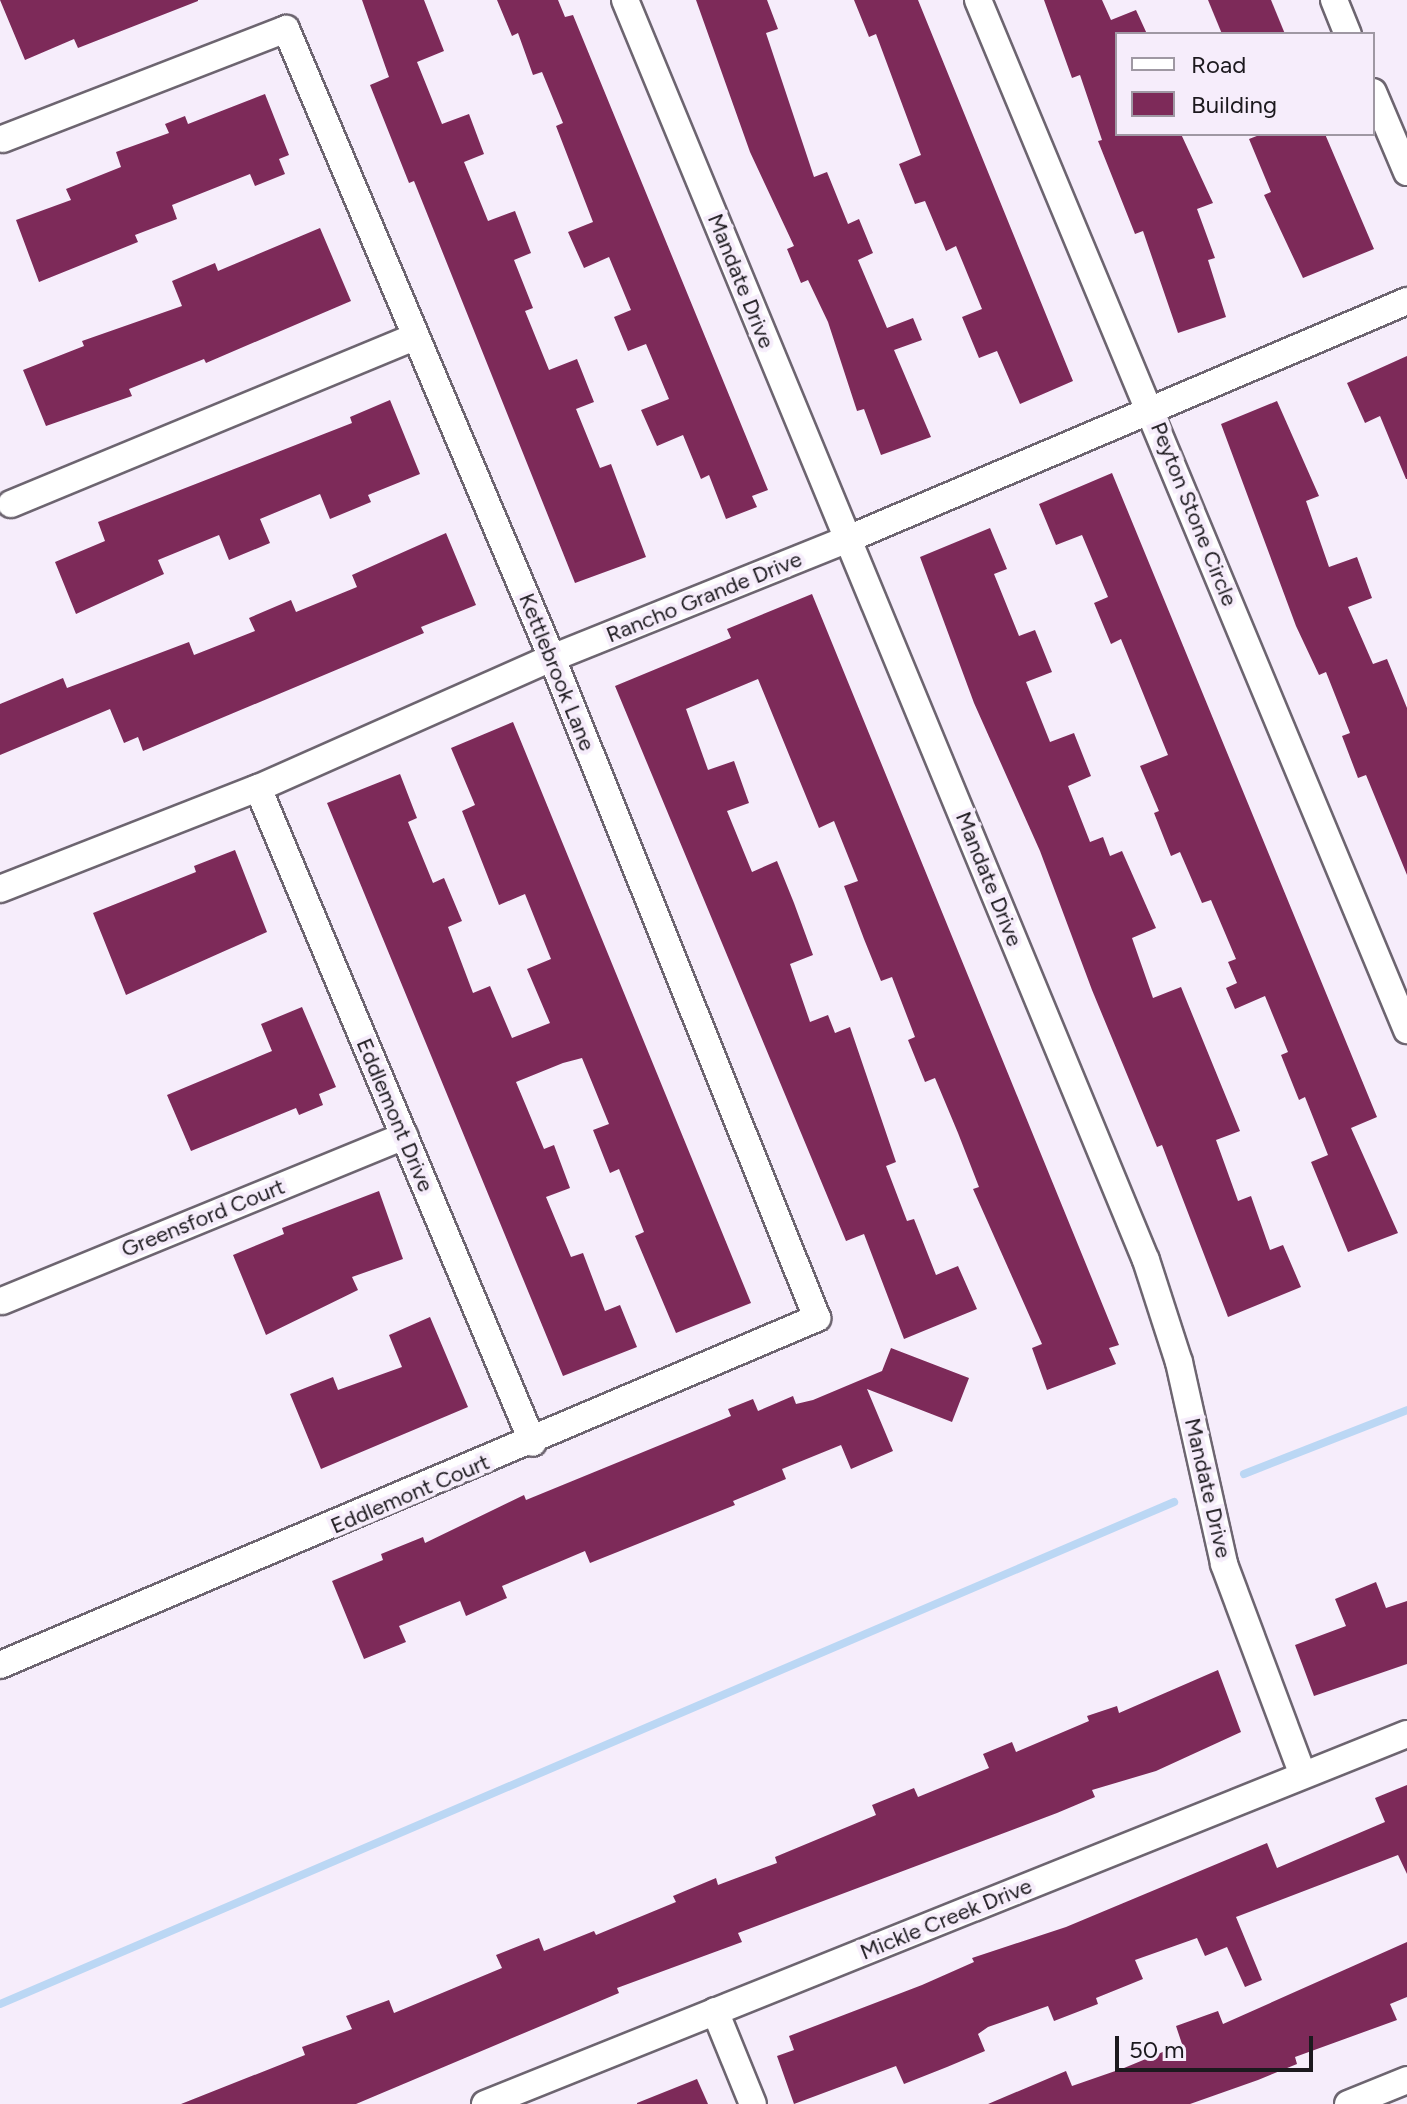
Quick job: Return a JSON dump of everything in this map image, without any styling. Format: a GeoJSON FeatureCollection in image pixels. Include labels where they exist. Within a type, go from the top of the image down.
{"type":"FeatureCollection","features":[{"type":"Feature","properties":{"kind":"street","name":"Mandate Drive"},"geometry":{"type":"LineString","coordinates":[[625,0],[1159,1293],[1224,1564],[1303,1775]]}},
{"type":"Feature","properties":{"kind":"street","name":"Peyton Stone Circle"},"geometry":{"type":"LineString","coordinates":[[978,0],[1407,1030]]}},
{"type":"Feature","properties":{"kind":"street"},"geometry":{"type":"LineString","coordinates":[[1334,0],[1347,32]]}},
{"type":"Feature","properties":{"kind":"street","name":"Kettlebrook Lane"},"geometry":{"type":"LineString","coordinates":[[3,139],[286,29],[552,658],[817,1318]]}},
{"type":"Feature","properties":{"kind":"street"},"geometry":{"type":"LineString","coordinates":[[1375,97],[1407,172]]}},
{"type":"Feature","properties":{"kind":"street","name":"Rancho Grande Drive"},"geometry":{"type":"LineString","coordinates":[[0,889],[258,788],[552,658],[848,539],[1407,301]]}},
{"type":"Feature","properties":{"kind":"street"},"geometry":{"type":"LineString","coordinates":[[11,504],[416,336]]}},
{"type":"Feature","properties":{"kind":"street","name":"Eddlemont Drive"},"geometry":{"type":"LineString","coordinates":[[258,788],[533,1443]]}},
{"type":"Feature","properties":{"kind":"street","name":"Greensford Court"},"geometry":{"type":"LineString","coordinates":[[2,1301],[404,1136]]}},
{"type":"Feature","properties":{"kind":"street","name":"Eddlemont Court"},"geometry":{"type":"LineString","coordinates":[[0,1665],[533,1443],[817,1318]]}},
{"type":"Feature","properties":{"kind":"street","name":"Mickle Creek Drive"},"geometry":{"type":"LineString","coordinates":[[485,2104],[1407,1734]]}},
{"type":"Feature","properties":{"kind":"street"},"geometry":{"type":"LineString","coordinates":[[715,2011],[753,2104]]}},
{"type":"Feature","properties":{"kind":"street"},"geometry":{"type":"LineString","coordinates":[[1348,2104],[1407,2080]]}},
{"type":"Feature","properties":{"kind":"building"},"geometry":{"type":"Polygon","coordinates":[[[0,0],[198,1],[78,48],[74,39],[25,60],[0,0]]]}},
{"type":"Feature","properties":{"kind":"building"},"geometry":{"type":"Polygon","coordinates":[[[362,0],[424,0],[444,51],[417,62],[442,124],[469,114],[484,154],[464,162],[488,221],[515,211],[531,253],[514,260],[533,308],[525,311],[549,370],[577,359],[594,402],[576,409],[600,468],[611,464],[646,557],[575,583],[414,181],[409,183],[370,85],[389,77],[362,0]]]}},
{"type":"Feature","properties":{"kind":"building"},"geometry":{"type":"Polygon","coordinates":[[[497,0],[558,0],[565,17],[573,15],[768,490],[752,496],[757,507],[726,519],[709,475],[701,479],[683,435],[657,446],[641,410],[669,399],[646,344],[628,351],[614,317],[631,310],[609,257],[584,268],[568,232],[593,222],[556,126],[563,123],[542,72],[533,75],[518,33],[512,36],[497,0]]]}},
{"type":"Feature","properties":{"kind":"building"},"geometry":{"type":"Polygon","coordinates":[[[696,0],[767,0],[778,29],[766,33],[814,177],[827,172],[848,224],[859,219],[873,253],[858,260],[887,328],[913,318],[922,340],[894,350],[931,437],[881,455],[864,409],[857,411],[828,322],[808,280],[801,283],[787,249],[794,246],[750,152],[696,0]]]}},
{"type":"Feature","properties":{"kind":"building"},"geometry":{"type":"Polygon","coordinates":[[[854,0],[918,0],[1073,381],[1020,404],[997,351],[979,358],[962,317],[982,309],[956,246],[946,251],[925,201],[915,204],[899,164],[921,155],[876,34],[869,37],[854,0]]]}},
{"type":"Feature","properties":{"kind":"building"},"geometry":{"type":"Polygon","coordinates":[[[1044,0],[1102,0],[1111,20],[1136,10],[1146,32],[1115,32],[1115,136],[1182,136],[1213,203],[1197,209],[1215,258],[1208,260],[1226,317],[1178,333],[1143,231],[1135,234],[1098,141],[1102,140],[1080,75],[1072,78],[1044,0]]]}},
{"type":"Feature","properties":{"kind":"building"},"geometry":{"type":"Polygon","coordinates":[[[1208,0],[1271,0],[1284,32],[1221,32],[1208,0]]]}},
{"type":"Feature","properties":{"kind":"building"},"geometry":{"type":"Polygon","coordinates":[[[265,94],[289,155],[279,159],[285,174],[255,186],[250,174],[172,205],[177,219],[135,235],[138,242],[39,282],[16,220],[71,200],[66,189],[121,167],[116,152],[169,133],[165,124],[185,116],[188,124],[265,94]]]}},
{"type":"Feature","properties":{"kind":"building"},"geometry":{"type":"Polygon","coordinates":[[[1257,136],[1326,136],[1374,249],[1303,278],[1264,195],[1271,192],[1249,139],[1257,136]]]}},
{"type":"Feature","properties":{"kind":"building"},"geometry":{"type":"Polygon","coordinates":[[[320,228],[351,301],[206,363],[204,359],[129,389],[132,396],[46,426],[23,370],[84,346],[82,341],[182,306],[172,281],[215,263],[218,271],[320,228]]]}},
{"type":"Feature","properties":{"kind":"building"},"geometry":{"type":"Polygon","coordinates":[[[1407,356],[1406,479],[1380,416],[1365,423],[1347,383],[1407,356]]]}},
{"type":"Feature","properties":{"kind":"building"},"geometry":{"type":"Polygon","coordinates":[[[390,400],[420,474],[368,495],[371,502],[330,519],[320,494],[260,519],[270,543],[229,560],[219,535],[158,560],[164,574],[76,614],[55,562],[105,541],[98,522],[352,423],[350,417],[390,400]]]}},
{"type":"Feature","properties":{"kind":"building"},"geometry":{"type":"Polygon","coordinates":[[[1277,401],[1319,496],[1306,501],[1329,567],[1357,557],[1372,598],[1348,607],[1373,664],[1387,659],[1407,708],[1407,875],[1366,775],[1358,778],[1342,736],[1350,733],[1326,672],[1319,675],[1296,626],[1221,424],[1277,401]]]}},
{"type":"Feature","properties":{"kind":"building"},"geometry":{"type":"Polygon","coordinates":[[[1112,473],[1377,1117],[1351,1128],[1398,1233],[1348,1252],[1311,1162],[1328,1155],[1305,1097],[1299,1100],[1281,1055],[1288,1052],[1265,996],[1235,1009],[1226,988],[1237,983],[1228,962],[1236,959],[1211,900],[1202,903],[1180,852],[1171,856],[1154,813],[1159,811],[1140,766],[1168,755],[1121,639],[1111,644],[1094,603],[1108,597],[1082,535],[1056,545],[1039,504],[1112,473]]]}},
{"type":"Feature","properties":{"kind":"building"},"geometry":{"type":"Polygon","coordinates":[[[990,528],[1007,569],[994,574],[1019,636],[1035,630],[1052,672],[1026,682],[1050,742],[1074,733],[1091,776],[1068,786],[1090,842],[1103,837],[1110,856],[1122,851],[1156,928],[1132,938],[1153,998],[1181,987],[1240,1131],[1216,1140],[1238,1201],[1251,1196],[1270,1250],[1283,1245],[1301,1287],[1228,1317],[1162,1145],[1157,1147],[1092,990],[1040,851],[974,703],[920,557],[990,528]]]}},
{"type":"Feature","properties":{"kind":"building"},"geometry":{"type":"Polygon","coordinates":[[[446,533],[476,605],[421,627],[424,633],[143,751],[138,737],[124,743],[110,709],[0,755],[0,704],[63,678],[67,688],[189,642],[194,655],[255,631],[249,618],[291,600],[296,612],[357,587],[352,575],[446,533]]]}},
{"type":"Feature","properties":{"kind":"building"},"geometry":{"type":"Polygon","coordinates":[[[812,594],[1119,1345],[1109,1348],[1116,1364],[1047,1390],[1032,1348],[1042,1344],[973,1189],[979,1187],[958,1133],[935,1078],[925,1082],[908,1040],[915,1037],[892,977],[881,981],[844,886],[858,881],[834,821],[819,828],[758,679],[686,709],[708,770],[734,761],[749,803],[727,811],[752,872],[777,861],[794,903],[813,955],[790,964],[810,1022],[828,1015],[835,1033],[850,1027],[896,1162],[886,1166],[907,1221],[914,1219],[936,1275],[958,1266],[977,1309],[904,1339],[864,1234],[846,1241],[615,686],[731,638],[727,629],[812,594]]]}},
{"type":"Feature","properties":{"kind":"building"},"geometry":{"type":"Polygon","coordinates":[[[513,722],[751,1303],[676,1333],[635,1236],[644,1232],[619,1169],[610,1173],[593,1130],[609,1124],[582,1058],[563,1063],[516,1082],[544,1149],[554,1145],[570,1188],[546,1197],[571,1257],[583,1253],[605,1311],[620,1305],[637,1347],[563,1376],[327,803],[400,774],[417,818],[408,822],[433,883],[444,878],[462,921],[448,927],[473,993],[490,986],[512,1038],[550,1023],[527,969],[551,959],[525,894],[499,905],[462,811],[475,805],[451,748],[513,722]]]}},
{"type":"Feature","properties":{"kind":"building"},"geometry":{"type":"Polygon","coordinates":[[[235,850],[267,932],[126,995],[93,913],[196,872],[194,866],[235,850]]]}},
{"type":"Feature","properties":{"kind":"building"},"geometry":{"type":"Polygon","coordinates":[[[302,1007],[336,1087],[319,1094],[323,1105],[299,1115],[296,1108],[191,1151],[167,1095],[272,1051],[261,1024],[302,1007]]]}},
{"type":"Feature","properties":{"kind":"building"},"geometry":{"type":"Polygon","coordinates":[[[379,1191],[403,1259],[352,1277],[358,1290],[266,1335],[233,1255],[284,1234],[282,1228],[379,1191]]]}},
{"type":"Feature","properties":{"kind":"building"},"geometry":{"type":"Polygon","coordinates":[[[430,1317],[468,1407],[321,1469],[290,1394],[333,1377],[338,1390],[402,1367],[389,1335],[430,1317]]]}},
{"type":"Feature","properties":{"kind":"building"},"geometry":{"type":"Polygon","coordinates":[[[891,1348],[969,1378],[952,1422],[867,1389],[893,1451],[851,1469],[841,1445],[782,1469],[786,1479],[733,1501],[735,1505],[590,1563],[585,1551],[502,1586],[507,1598],[466,1616],[460,1601],[399,1626],[406,1642],[364,1659],[332,1581],[383,1560],[381,1554],[423,1537],[425,1543],[524,1495],[526,1500],[731,1416],[728,1409],[753,1399],[758,1411],[793,1396],[796,1404],[813,1400],[882,1371],[891,1348]]]}},
{"type":"Feature","properties":{"kind":"building"},"geometry":{"type":"Polygon","coordinates":[[[1376,1582],[1386,1608],[1407,1601],[1407,1664],[1314,1696],[1295,1645],[1346,1626],[1335,1599],[1376,1582]]]}},
{"type":"Feature","properties":{"kind":"building"},"geometry":{"type":"Polygon","coordinates":[[[1218,1670],[1241,1732],[1156,1771],[1092,1790],[1095,1797],[1057,1813],[738,1933],[742,1942],[617,1988],[619,1993],[356,2104],[181,2104],[305,2055],[302,2047],[352,2029],[346,2016],[389,2000],[394,2013],[502,1968],[496,1955],[539,1938],[544,1951],[594,1931],[596,1935],[676,1902],[673,1896],[716,1878],[718,1885],[777,1863],[775,1857],[876,1815],[872,1805],[914,1788],[918,1797],[989,1768],[983,1754],[1012,1742],[1016,1752],[1089,1721],[1087,1716],[1117,1706],[1119,1713],[1218,1670]]]}},
{"type":"Feature","properties":{"kind":"building"},"geometry":{"type":"Polygon","coordinates":[[[1407,1785],[1407,1874],[1398,1855],[1236,1917],[1262,1980],[1245,1987],[1227,1947],[1205,1956],[1197,1938],[1135,1960],[1143,1979],[1096,1998],[1098,2004],[1054,2021],[1048,2006],[988,2027],[978,2034],[985,2051],[947,2067],[904,2084],[896,2066],[794,2104],[777,2056],[794,2050],[789,2036],[922,1985],[974,1962],[972,1958],[1066,1927],[1267,1843],[1277,1868],[1385,1822],[1375,1798],[1407,1785]]]}},
{"type":"Feature","properties":{"kind":"building"},"geometry":{"type":"Polygon","coordinates":[[[1407,1942],[1407,1997],[1390,2004],[1397,2020],[1295,2057],[1297,2064],[1258,2080],[1190,2104],[988,2104],[1066,2071],[1072,2086],[1124,2068],[1182,2044],[1176,2026],[1218,2011],[1223,2024],[1407,1942]]]}},
{"type":"Feature","properties":{"kind":"building"},"geometry":{"type":"Polygon","coordinates":[[[697,2079],[708,2104],[637,2104],[637,2103],[697,2079]]]}},
{"type":"Feature","properties":{"kind":"waterway"},"geometry":{"type":"LineString","coordinates":[[1244,1474],[1407,1410]]}},
{"type":"Feature","properties":{"kind":"waterway"},"geometry":{"type":"LineString","coordinates":[[0,2004],[1174,1502]]}}]}
